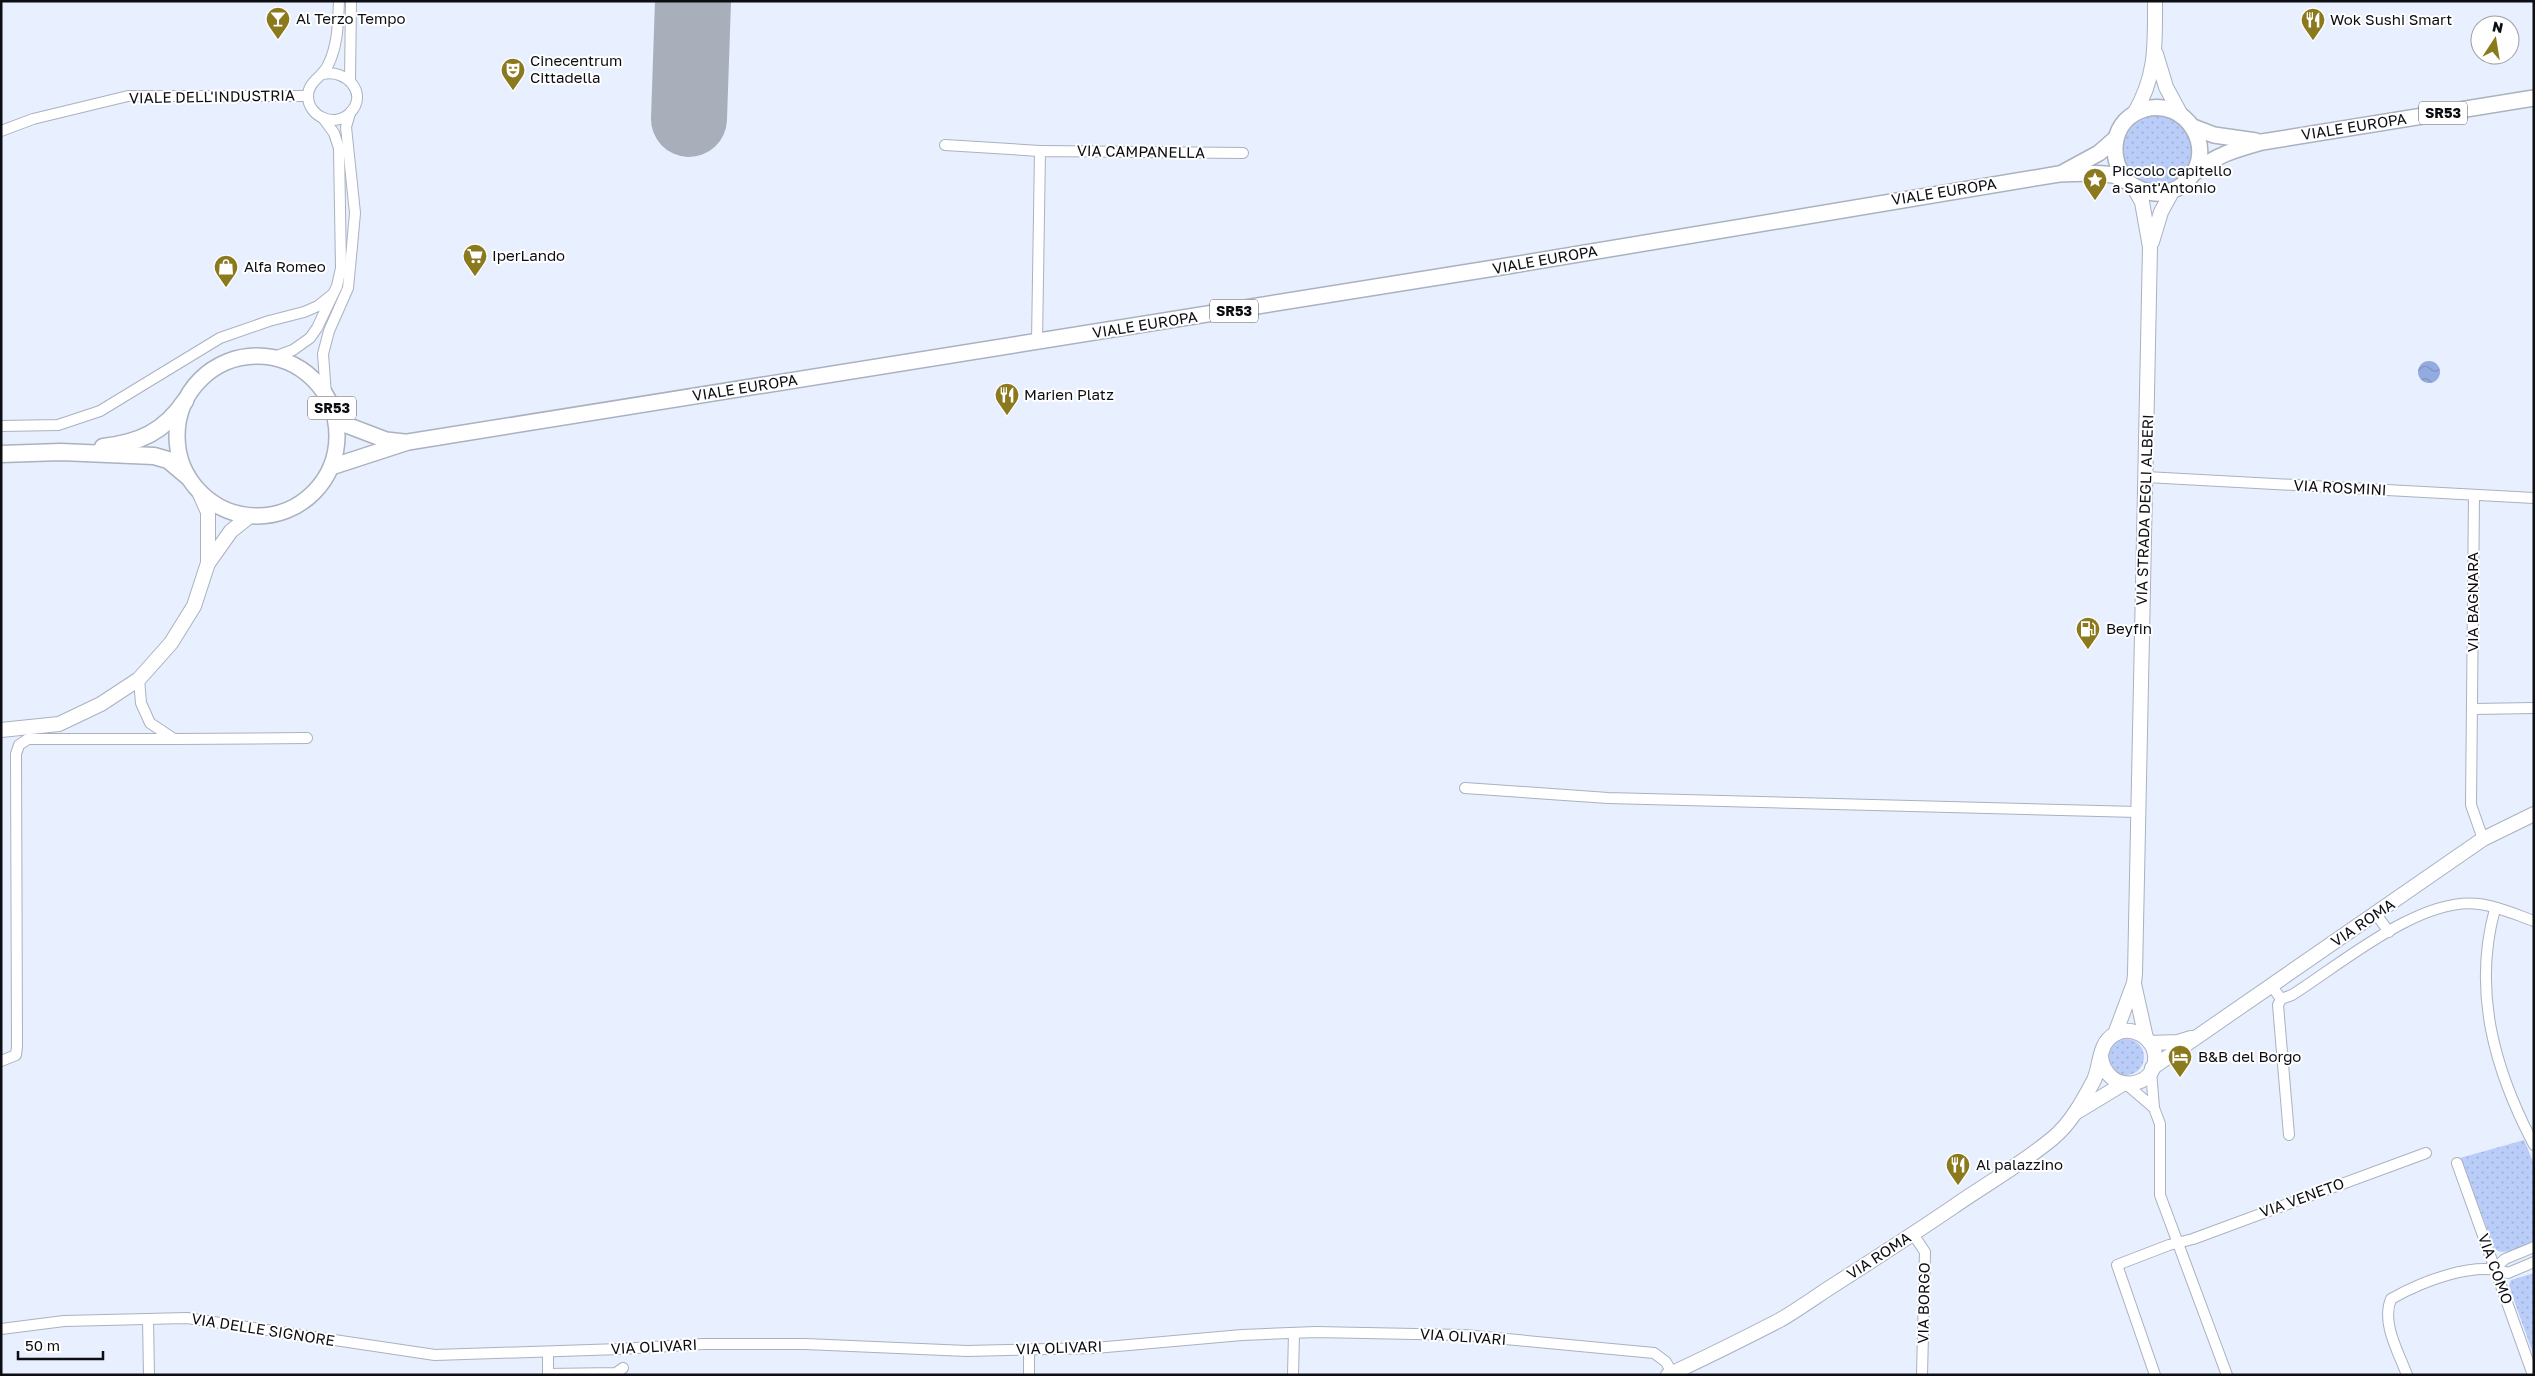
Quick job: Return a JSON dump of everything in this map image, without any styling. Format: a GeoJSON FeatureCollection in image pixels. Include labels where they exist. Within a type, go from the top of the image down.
{"type":"FeatureCollection","features":[{"type":"Feature","properties":{"kind":"highway","name":"SR53"},"geometry":{"type":"LineString","coordinates":[[61,452],[112,446],[149,435],[168,422],[185,401]]}},
{"type":"Feature","properties":{"kind":"highway","name":"SR53"},"geometry":{"type":"LineString","coordinates":[[1,454],[61,452],[154,456],[168,460],[187,476]]}},
{"type":"Feature","properties":{"kind":"main road"},"geometry":{"type":"LineString","coordinates":[[2134,114],[2146,94],[2156,53],[2155,1]]}},
{"type":"Feature","properties":{"kind":"main road"},"geometry":{"type":"LineString","coordinates":[[2156,53],[2166,87],[2181,115]]}},
{"type":"Feature","properties":{"kind":"main road","name":"VIALE EUROPA"},"geometry":{"type":"LineString","coordinates":[[331,467],[408,442],[1497,268],[2059,174],[2113,175],[2157,193],[2173,190],[2209,160],[2223,153],[2262,142],[2534,98]]}},
{"type":"Feature","properties":{"kind":"main road","name":"VIALE EUROPA"},"geometry":{"type":"LineString","coordinates":[[2059,174],[2091,158],[2115,139],[2122,126],[2134,114],[2158,108],[2181,115],[2193,127],[2214,135],[2262,142]]}},
{"type":"Feature","properties":{"kind":"main road","name":"VIALE EUROPA"},"geometry":{"type":"LineString","coordinates":[[2192,174],[2200,151],[2193,127]]}},
{"type":"Feature","properties":{"kind":"main road"},"geometry":{"type":"LineString","coordinates":[[2115,139],[2115,158],[2130,183]]}},
{"type":"Feature","properties":{"kind":"main road","name":"VIA STRADA DEGLI ALBERI"},"geometry":{"type":"LineString","coordinates":[[2130,183],[2142,202],[2150,247],[2134,983],[2148,1040]]}},
{"type":"Feature","properties":{"kind":"main road","name":"VIA STRADA DEGLI ALBERI"},"geometry":{"type":"LineString","coordinates":[[2150,247],[2161,212],[2173,190]]}},
{"type":"Feature","properties":{"kind":"main road","name":"SR53"},"geometry":{"type":"LineString","coordinates":[[252,356],[274,357],[298,367],[318,383],[326,395],[336,421],[337,444],[331,467],[312,494],[299,504],[267,515],[250,516],[222,508],[199,492],[187,476],[182,464],[177,439],[180,413],[196,383],[219,366],[232,360],[252,356]]}},
{"type":"Feature","properties":{"kind":"main road","name":"VIALE EUROPA"},"geometry":{"type":"LineString","coordinates":[[336,421],[386,440],[408,442]]}},
{"type":"Feature","properties":{"kind":"main road"},"geometry":{"type":"LineString","coordinates":[[199,492],[208,512],[208,563]]}},
{"type":"Feature","properties":{"kind":"main road"},"geometry":{"type":"LineString","coordinates":[[1,730],[59,724],[101,704],[139,679],[171,643],[194,606],[208,563],[231,531],[250,516]]}},
{"type":"Feature","properties":{"kind":"main road","name":"VIA ROMA"},"geometry":{"type":"LineString","coordinates":[[2075,1113],[2124,1084],[2140,1081],[2195,1038],[2483,839],[2534,814]]}},
{"type":"Feature","properties":{"kind":"main road","name":"VIA STRADA DEGLI ALBERI"},"geometry":{"type":"LineString","coordinates":[[2115,1034],[2134,983]]}},
{"type":"Feature","properties":{"kind":"main road","name":"VIA ROMA"},"geometry":{"type":"LineString","coordinates":[[1670,1374],[1781,1319],[1913,1234],[2052,1138],[2075,1113],[2094,1080],[2105,1044],[2115,1034],[2128,1031],[2148,1040],[2178,1042],[2195,1038]]}},
{"type":"Feature","properties":{"kind":"main road"},"geometry":{"type":"LineString","coordinates":[[2148,1040],[2155,1055],[2152,1070]]}},
{"type":"Feature","properties":{"kind":"main road"},"geometry":{"type":"LineString","coordinates":[[2101,1057],[2109,1077],[2124,1084]]}},
{"type":"Feature","properties":{"kind":"street"},"geometry":{"type":"LineString","coordinates":[[274,357],[293,350],[310,338],[333,294],[341,268],[340,166],[334,133],[323,118],[311,108],[308,96],[312,83],[323,74],[335,47],[339,1]]}},
{"type":"Feature","properties":{"kind":"street"},"geometry":{"type":"LineString","coordinates":[[350,80],[351,1]]}},
{"type":"Feature","properties":{"kind":"street"},"geometry":{"type":"LineString","coordinates":[[323,74],[337,73],[350,80],[354,85],[356,99],[346,127],[355,213],[348,288],[329,331],[323,354],[326,395]]}},
{"type":"Feature","properties":{"kind":"street","name":"VIALE DELL'INDUSTRIA"},"geometry":{"type":"LineString","coordinates":[[1,131],[33,119],[128,96],[308,96]]}},
{"type":"Feature","properties":{"kind":"street"},"geometry":{"type":"LineString","coordinates":[[323,118],[338,120],[350,112]]}},
{"type":"Feature","properties":{"kind":"street","name":"VIA CAMPANELLA"},"geometry":{"type":"LineString","coordinates":[[945,145],[1040,151],[1243,153]]}},
{"type":"Feature","properties":{"kind":"street"},"geometry":{"type":"LineString","coordinates":[[1037,342],[1040,151]]}},
{"type":"Feature","properties":{"kind":"street"},"geometry":{"type":"LineString","coordinates":[[1,426],[58,425],[100,412],[220,338],[269,321],[304,312],[318,306],[333,294]]}},
{"type":"Feature","properties":{"kind":"street","name":"VIA ROSMINI"},"geometry":{"type":"LineString","coordinates":[[2146,477],[2534,498]]}},
{"type":"Feature","properties":{"kind":"street","name":"VIA BAGNARA"},"geometry":{"type":"LineString","coordinates":[[2474,495],[2471,805],[2483,839]]}},
{"type":"Feature","properties":{"kind":"street"},"geometry":{"type":"LineString","coordinates":[[139,679],[141,703],[150,723],[174,739]]}},
{"type":"Feature","properties":{"kind":"street"},"geometry":{"type":"LineString","coordinates":[[2473,709],[2534,708]]}},
{"type":"Feature","properties":{"kind":"street"},"geometry":{"type":"LineString","coordinates":[[1,1061],[16,1055],[17,1046],[16,754],[19,745],[28,739],[307,738]]}},
{"type":"Feature","properties":{"kind":"street"},"geometry":{"type":"LineString","coordinates":[[1465,788],[1608,798],[2137,812]]}},
{"type":"Feature","properties":{"kind":"street"},"geometry":{"type":"LineString","coordinates":[[2289,1135],[2278,1005],[2281,999],[2292,995],[2388,932],[2418,916],[2452,905],[2479,904],[2534,921]]}},
{"type":"Feature","properties":{"kind":"street"},"geometry":{"type":"LineString","coordinates":[[2495,909],[2489,940],[2487,1005],[2490,1029],[2505,1086],[2534,1145]]}},
{"type":"Feature","properties":{"kind":"street"},"geometry":{"type":"LineString","coordinates":[[2376,914],[2388,932]]}},
{"type":"Feature","properties":{"kind":"street"},"geometry":{"type":"LineString","coordinates":[[2271,985],[2281,999]]}},
{"type":"Feature","properties":{"kind":"street"},"geometry":{"type":"LineString","coordinates":[[2152,1070],[2154,1108],[2160,1124],[2160,1195],[2227,1375]]}},
{"type":"Feature","properties":{"kind":"street"},"geometry":{"type":"LineString","coordinates":[[2124,1084],[2154,1108]]}},
{"type":"Feature","properties":{"kind":"street","name":"VIA VENETO"},"geometry":{"type":"LineString","coordinates":[[2155,1375],[2117,1265],[2426,1153]]}},
{"type":"Feature","properties":{"kind":"street","name":"VIA COMO"},"geometry":{"type":"LineString","coordinates":[[2456,1163],[2496,1268],[2533,1375]]}},
{"type":"Feature","properties":{"kind":"street","name":"VIA BORGO"},"geometry":{"type":"LineString","coordinates":[[1913,1234],[1924,1252],[1922,1375]]}},
{"type":"Feature","properties":{"kind":"street"},"geometry":{"type":"LineString","coordinates":[[2496,1268],[2505,1259],[2534,1248]]}},
{"type":"Feature","properties":{"kind":"street"},"geometry":{"type":"LineString","coordinates":[[2407,1375],[2391,1334],[2388,1306],[2391,1299],[2430,1282],[2479,1267],[2496,1268],[2508,1273],[2534,1262]]}},
{"type":"Feature","properties":{"kind":"street","name":"VIA DELLE SIGNORE"},"geometry":{"type":"LineString","coordinates":[[1,1329],[64,1321],[188,1318],[435,1356]]}},
{"type":"Feature","properties":{"kind":"street"},"geometry":{"type":"LineString","coordinates":[[148,1319],[149,1375]]}},
{"type":"Feature","properties":{"kind":"street"},"geometry":{"type":"LineString","coordinates":[[1293,1375],[1294,1333]]}},
{"type":"Feature","properties":{"kind":"street","name":"VIA OLIVARI"},"geometry":{"type":"LineString","coordinates":[[435,1356],[703,1344],[805,1344],[966,1351],[1095,1348],[1294,1333],[1464,1335],[1654,1353],[1666,1362],[1670,1374]]}},
{"type":"Feature","properties":{"kind":"street"},"geometry":{"type":"LineString","coordinates":[[1029,1349],[1029,1375]]}},
{"type":"Feature","properties":{"kind":"street"},"geometry":{"type":"LineString","coordinates":[[548,1352],[548,1374],[616,1373],[622,1368]]}},
{"type":"Feature","properties":{"kind":"shaded area"},"geometry":{"type":"Polygon","coordinates":[[[2157,115],[2170,118],[2182,125],[2189,137],[2192,150],[2189,163],[2182,175],[2170,182],[2157,185],[2144,182],[2132,175],[2125,163],[2122,150],[2125,137],[2132,125],[2144,118],[2157,115]]]}},
{"type":"Feature","properties":{"kind":"shaded area"},"geometry":{"type":"Polygon","coordinates":[[[2126,1039],[2138,1045],[2144,1057],[2138,1069],[2126,1075],[2114,1069],[2108,1057],[2114,1045],[2126,1039]]]}},
{"type":"Feature","properties":{"kind":"shaded area"},"geometry":{"type":"Polygon","coordinates":[[[2524,1140],[2534,1164],[2534,1242],[2503,1252],[2495,1249],[2460,1158],[2524,1140]]]}},
{"type":"Feature","properties":{"kind":"shaded area"},"geometry":{"type":"Polygon","coordinates":[[[2534,1273],[2534,1356],[2509,1286],[2511,1280],[2534,1273]]]}},
{"type":"Feature","properties":{"kind":"water"},"geometry":{"type":"Polygon","coordinates":[[[2429,361],[2437,364],[2440,372],[2437,380],[2429,383],[2421,380],[2418,372],[2421,364],[2429,361]]]}},
{"type":"Feature","properties":{"kind":"runway"},"geometry":{"type":"LineString","coordinates":[[689,119],[693,1]]}},
{"type":"Feature","properties":{"kind":"place","name":"Al Terzo Tempo"},"geometry":{"type":"Point","coordinates":[278,40]}},
{"type":"Feature","properties":{"kind":"place","name":"Wok Sushi Smart"},"geometry":{"type":"Point","coordinates":[2313,41]}},
{"type":"Feature","properties":{"kind":"place","name":"Cinecentrum Cittadella"},"geometry":{"type":"Point","coordinates":[513,91]}},
{"type":"Feature","properties":{"kind":"place","name":"Piccolo capitello a Sant'Antonio"},"geometry":{"type":"Point","coordinates":[2095,201]}},
{"type":"Feature","properties":{"kind":"place","name":"IperLando"},"geometry":{"type":"Point","coordinates":[475,277]}},
{"type":"Feature","properties":{"kind":"place","name":"Alfa Romeo"},"geometry":{"type":"Point","coordinates":[226,288]}},
{"type":"Feature","properties":{"kind":"place","name":"Marien Platz"},"geometry":{"type":"Point","coordinates":[1007,416]}},
{"type":"Feature","properties":{"kind":"place","name":"Beyfin"},"geometry":{"type":"Point","coordinates":[2088,650]}},
{"type":"Feature","properties":{"kind":"place","name":"B&B del Borgo"},"geometry":{"type":"Point","coordinates":[2180,1078]}},
{"type":"Feature","properties":{"kind":"place","name":"Al palazzino"},"geometry":{"type":"Point","coordinates":[1958,1186]}}]}
